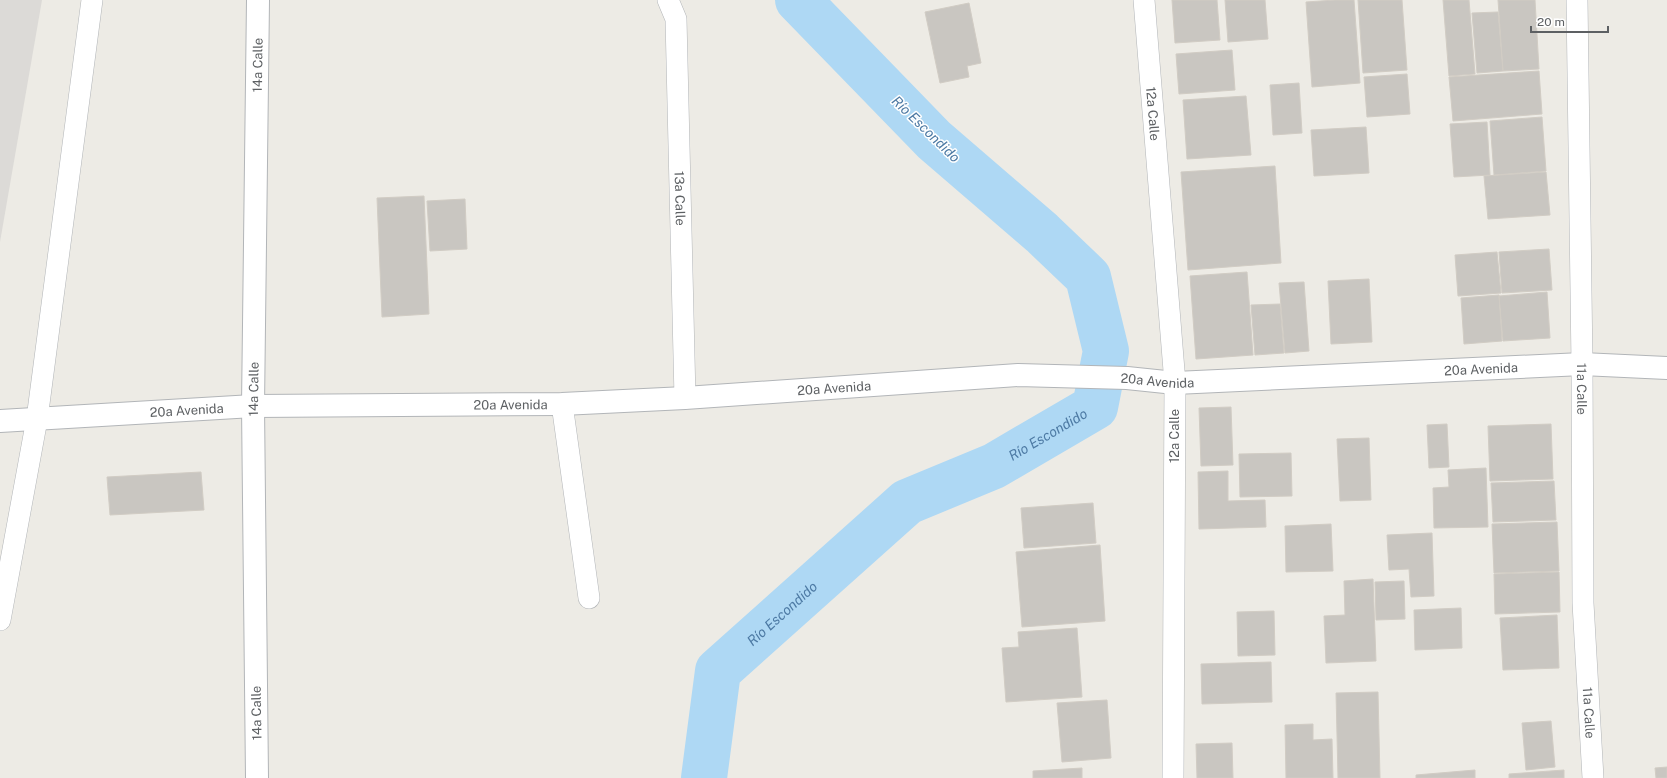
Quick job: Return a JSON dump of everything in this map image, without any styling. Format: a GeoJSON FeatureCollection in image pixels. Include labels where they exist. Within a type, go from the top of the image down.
{"type":"FeatureCollection","features":[{"type":"Feature","properties":{"kind":"street"},"geometry":{"type":"LineString","coordinates":[[0,620],[37,419],[92,0]]}},
{"type":"Feature","properties":{"kind":"street","name":"14a Calle"},"geometry":{"type":"LineString","coordinates":[[257,778],[254,406],[258,0]]}},
{"type":"Feature","properties":{"kind":"street","name":"13a Calle"},"geometry":{"type":"LineString","coordinates":[[668,0],[676,19],[685,398]]}},
{"type":"Feature","properties":{"kind":"street","name":"12a Calle"},"geometry":{"type":"LineString","coordinates":[[1144,0],[1175,383],[1173,778]]}},
{"type":"Feature","properties":{"kind":"street","name":"11a Calle"},"geometry":{"type":"LineString","coordinates":[[1577,0],[1582,364],[1583,603],[1592,778]]}},
{"type":"Feature","properties":{"kind":"street","name":"20a Avenida"},"geometry":{"type":"LineString","coordinates":[[0,421],[254,406],[562,404],[685,398],[1018,375],[1127,378],[1175,383],[1582,364],[1667,368]]}},
{"type":"Feature","properties":{"kind":"street"},"geometry":{"type":"LineString","coordinates":[[562,404],[589,598]]}},
{"type":"Feature","properties":{"kind":"shaded area"},"geometry":{"type":"Polygon","coordinates":[[[0,0],[42,0],[0,242],[0,0]]]}},
{"type":"Feature","properties":{"kind":"building"},"geometry":{"type":"Polygon","coordinates":[[[1172,0],[1217,0],[1220,40],[1175,43],[1172,0]]]}},
{"type":"Feature","properties":{"kind":"building"},"geometry":{"type":"Polygon","coordinates":[[[1225,0],[1265,0],[1268,39],[1228,42],[1225,0]]]}},
{"type":"Feature","properties":{"kind":"building"},"geometry":{"type":"Polygon","coordinates":[[[1354,0],[1360,83],[1312,87],[1306,2],[1354,0]]]}},
{"type":"Feature","properties":{"kind":"building"},"geometry":{"type":"Polygon","coordinates":[[[1358,0],[1402,0],[1407,70],[1363,73],[1358,0]]]}},
{"type":"Feature","properties":{"kind":"building"},"geometry":{"type":"Polygon","coordinates":[[[1443,0],[1469,0],[1475,74],[1449,76],[1443,0]]]}},
{"type":"Feature","properties":{"kind":"building"},"geometry":{"type":"Polygon","coordinates":[[[1498,0],[1535,0],[1539,69],[1503,71],[1498,0]]]}},
{"type":"Feature","properties":{"kind":"building"},"geometry":{"type":"Polygon","coordinates":[[[969,3],[981,63],[967,66],[969,77],[940,83],[925,12],[969,3]]]}},
{"type":"Feature","properties":{"kind":"building"},"geometry":{"type":"Polygon","coordinates":[[[1498,12],[1503,71],[1477,73],[1472,13],[1498,12]]]}},
{"type":"Feature","properties":{"kind":"building"},"geometry":{"type":"Polygon","coordinates":[[[1232,50],[1235,90],[1179,94],[1176,54],[1232,50]]]}},
{"type":"Feature","properties":{"kind":"building"},"geometry":{"type":"Polygon","coordinates":[[[1539,71],[1542,114],[1453,121],[1449,77],[1539,71]]]}},
{"type":"Feature","properties":{"kind":"building"},"geometry":{"type":"Polygon","coordinates":[[[1407,74],[1410,114],[1367,117],[1364,77],[1407,74]]]}},
{"type":"Feature","properties":{"kind":"building"},"geometry":{"type":"Polygon","coordinates":[[[1299,83],[1302,133],[1273,135],[1270,85],[1299,83]]]}},
{"type":"Feature","properties":{"kind":"building"},"geometry":{"type":"Polygon","coordinates":[[[1246,96],[1251,155],[1187,159],[1183,100],[1246,96]]]}},
{"type":"Feature","properties":{"kind":"building"},"geometry":{"type":"Polygon","coordinates":[[[1542,117],[1546,171],[1494,175],[1490,121],[1542,117]]]}},
{"type":"Feature","properties":{"kind":"building"},"geometry":{"type":"Polygon","coordinates":[[[1487,122],[1490,175],[1454,177],[1450,124],[1487,122]]]}},
{"type":"Feature","properties":{"kind":"building"},"geometry":{"type":"Polygon","coordinates":[[[1366,127],[1369,173],[1314,176],[1311,130],[1366,127]]]}},
{"type":"Feature","properties":{"kind":"building"},"geometry":{"type":"Polygon","coordinates":[[[1275,166],[1281,263],[1188,270],[1181,172],[1275,166]]]}},
{"type":"Feature","properties":{"kind":"building"},"geometry":{"type":"Polygon","coordinates":[[[1546,172],[1550,215],[1488,219],[1484,176],[1546,172]]]}},
{"type":"Feature","properties":{"kind":"building"},"geometry":{"type":"Polygon","coordinates":[[[424,196],[429,314],[382,317],[377,198],[424,196]]]}},
{"type":"Feature","properties":{"kind":"building"},"geometry":{"type":"Polygon","coordinates":[[[465,199],[467,249],[430,251],[427,201],[465,199]]]}},
{"type":"Feature","properties":{"kind":"building"},"geometry":{"type":"Polygon","coordinates":[[[1549,249],[1552,290],[1502,293],[1499,252],[1549,249]]]}},
{"type":"Feature","properties":{"kind":"building"},"geometry":{"type":"Polygon","coordinates":[[[1497,252],[1501,293],[1458,296],[1455,255],[1497,252]]]}},
{"type":"Feature","properties":{"kind":"building"},"geometry":{"type":"Polygon","coordinates":[[[1247,272],[1253,355],[1196,359],[1190,276],[1247,272]]]}},
{"type":"Feature","properties":{"kind":"building"},"geometry":{"type":"Polygon","coordinates":[[[1369,279],[1372,342],[1331,344],[1328,281],[1369,279]]]}},
{"type":"Feature","properties":{"kind":"building"},"geometry":{"type":"Polygon","coordinates":[[[1304,282],[1309,351],[1285,353],[1279,283],[1304,282]]]}},
{"type":"Feature","properties":{"kind":"building"},"geometry":{"type":"Polygon","coordinates":[[[1547,292],[1550,338],[1503,341],[1499,296],[1547,292]]]}},
{"type":"Feature","properties":{"kind":"building"},"geometry":{"type":"Polygon","coordinates":[[[1499,295],[1502,341],[1464,344],[1461,298],[1499,295]]]}},
{"type":"Feature","properties":{"kind":"building"},"geometry":{"type":"Polygon","coordinates":[[[1280,304],[1284,353],[1255,355],[1251,305],[1280,304]]]}},
{"type":"Feature","properties":{"kind":"building"},"geometry":{"type":"Polygon","coordinates":[[[1231,407],[1233,465],[1201,466],[1199,408],[1231,407]]]}},
{"type":"Feature","properties":{"kind":"building"},"geometry":{"type":"Polygon","coordinates":[[[1447,424],[1449,467],[1429,468],[1427,425],[1447,424]]]}},
{"type":"Feature","properties":{"kind":"building"},"geometry":{"type":"Polygon","coordinates":[[[1551,424],[1553,479],[1490,481],[1488,426],[1551,424]]]}},
{"type":"Feature","properties":{"kind":"building"},"geometry":{"type":"Polygon","coordinates":[[[1369,438],[1371,500],[1340,501],[1337,439],[1369,438]]]}},
{"type":"Feature","properties":{"kind":"building"},"geometry":{"type":"Polygon","coordinates":[[[1291,453],[1292,496],[1240,497],[1239,454],[1291,453]]]}},
{"type":"Feature","properties":{"kind":"building"},"geometry":{"type":"Polygon","coordinates":[[[1486,468],[1488,527],[1434,528],[1433,488],[1449,487],[1448,470],[1486,468]]]}},
{"type":"Feature","properties":{"kind":"building"},"geometry":{"type":"Polygon","coordinates":[[[1228,471],[1228,501],[1265,500],[1266,527],[1199,529],[1198,472],[1228,471]]]}},
{"type":"Feature","properties":{"kind":"building"},"geometry":{"type":"Polygon","coordinates":[[[201,472],[204,510],[110,515],[107,477],[201,472]]]}},
{"type":"Feature","properties":{"kind":"building"},"geometry":{"type":"Polygon","coordinates":[[[1554,481],[1556,520],[1493,522],[1491,483],[1554,481]]]}},
{"type":"Feature","properties":{"kind":"building"},"geometry":{"type":"Polygon","coordinates":[[[1093,503],[1096,543],[1024,548],[1021,508],[1093,503]]]}},
{"type":"Feature","properties":{"kind":"building"},"geometry":{"type":"Polygon","coordinates":[[[1557,522],[1559,571],[1494,573],[1492,524],[1557,522]]]}},
{"type":"Feature","properties":{"kind":"building"},"geometry":{"type":"Polygon","coordinates":[[[1331,524],[1333,571],[1286,572],[1285,526],[1331,524]]]}},
{"type":"Feature","properties":{"kind":"building"},"geometry":{"type":"Polygon","coordinates":[[[1432,533],[1434,596],[1411,597],[1409,569],[1389,570],[1387,535],[1432,533]]]}},
{"type":"Feature","properties":{"kind":"building"},"geometry":{"type":"Polygon","coordinates":[[[1100,545],[1105,621],[1022,627],[1016,552],[1100,545]]]}},
{"type":"Feature","properties":{"kind":"building"},"geometry":{"type":"Polygon","coordinates":[[[1559,572],[1560,612],[1495,614],[1494,574],[1559,572]]]}},
{"type":"Feature","properties":{"kind":"building"},"geometry":{"type":"Polygon","coordinates":[[[1373,579],[1376,661],[1326,663],[1324,616],[1345,615],[1344,581],[1373,579]]]}},
{"type":"Feature","properties":{"kind":"building"},"geometry":{"type":"Polygon","coordinates":[[[1404,581],[1405,619],[1376,620],[1375,582],[1404,581]]]}},
{"type":"Feature","properties":{"kind":"building"},"geometry":{"type":"Polygon","coordinates":[[[1461,608],[1462,648],[1415,650],[1414,610],[1461,608]]]}},
{"type":"Feature","properties":{"kind":"building"},"geometry":{"type":"Polygon","coordinates":[[[1274,611],[1275,655],[1238,656],[1237,612],[1274,611]]]}},
{"type":"Feature","properties":{"kind":"building"},"geometry":{"type":"Polygon","coordinates":[[[1557,615],[1559,668],[1503,670],[1500,618],[1557,615]]]}},
{"type":"Feature","properties":{"kind":"building"},"geometry":{"type":"Polygon","coordinates":[[[1077,628],[1082,697],[1006,702],[1002,648],[1019,647],[1018,632],[1077,628]]]}},
{"type":"Feature","properties":{"kind":"building"},"geometry":{"type":"Polygon","coordinates":[[[1271,662],[1272,702],[1202,704],[1201,664],[1271,662]]]}},
{"type":"Feature","properties":{"kind":"building"},"geometry":{"type":"Polygon","coordinates":[[[1378,692],[1380,778],[1338,778],[1336,693],[1378,692]]]}},
{"type":"Feature","properties":{"kind":"building"},"geometry":{"type":"Polygon","coordinates":[[[1107,700],[1111,758],[1062,762],[1057,703],[1107,700]]]}},
{"type":"Feature","properties":{"kind":"building"},"geometry":{"type":"Polygon","coordinates":[[[1551,721],[1555,767],[1526,770],[1522,723],[1551,721]]]}},
{"type":"Feature","properties":{"kind":"building"},"geometry":{"type":"Polygon","coordinates":[[[1313,724],[1313,740],[1332,739],[1333,778],[1286,778],[1285,725],[1313,724]]]}},
{"type":"Feature","properties":{"kind":"building"},"geometry":{"type":"Polygon","coordinates":[[[1232,743],[1233,778],[1197,778],[1196,744],[1232,743]]]}},
{"type":"Feature","properties":{"kind":"building"},"geometry":{"type":"Polygon","coordinates":[[[1667,767],[1667,778],[1656,778],[1655,768],[1667,767]]]}},
{"type":"Feature","properties":{"kind":"building"},"geometry":{"type":"Polygon","coordinates":[[[1082,768],[1082,778],[1033,778],[1033,771],[1082,768]]]}},
{"type":"Feature","properties":{"kind":"building"},"geometry":{"type":"Polygon","coordinates":[[[1475,770],[1475,778],[1416,778],[1416,775],[1475,770]]]}},
{"type":"Feature","properties":{"kind":"building"},"geometry":{"type":"Polygon","coordinates":[[[1564,770],[1564,778],[1509,778],[1509,774],[1564,770]]]}},
{"type":"Feature","properties":{"kind":"waterway","name":"Río Escondido"},"geometry":{"type":"LineString","coordinates":[[704,778],[718,671],[907,502],[994,466],[1095,407],[1106,351],[1088,277],[1042,233],[934,140],[798,0]]}}]}
